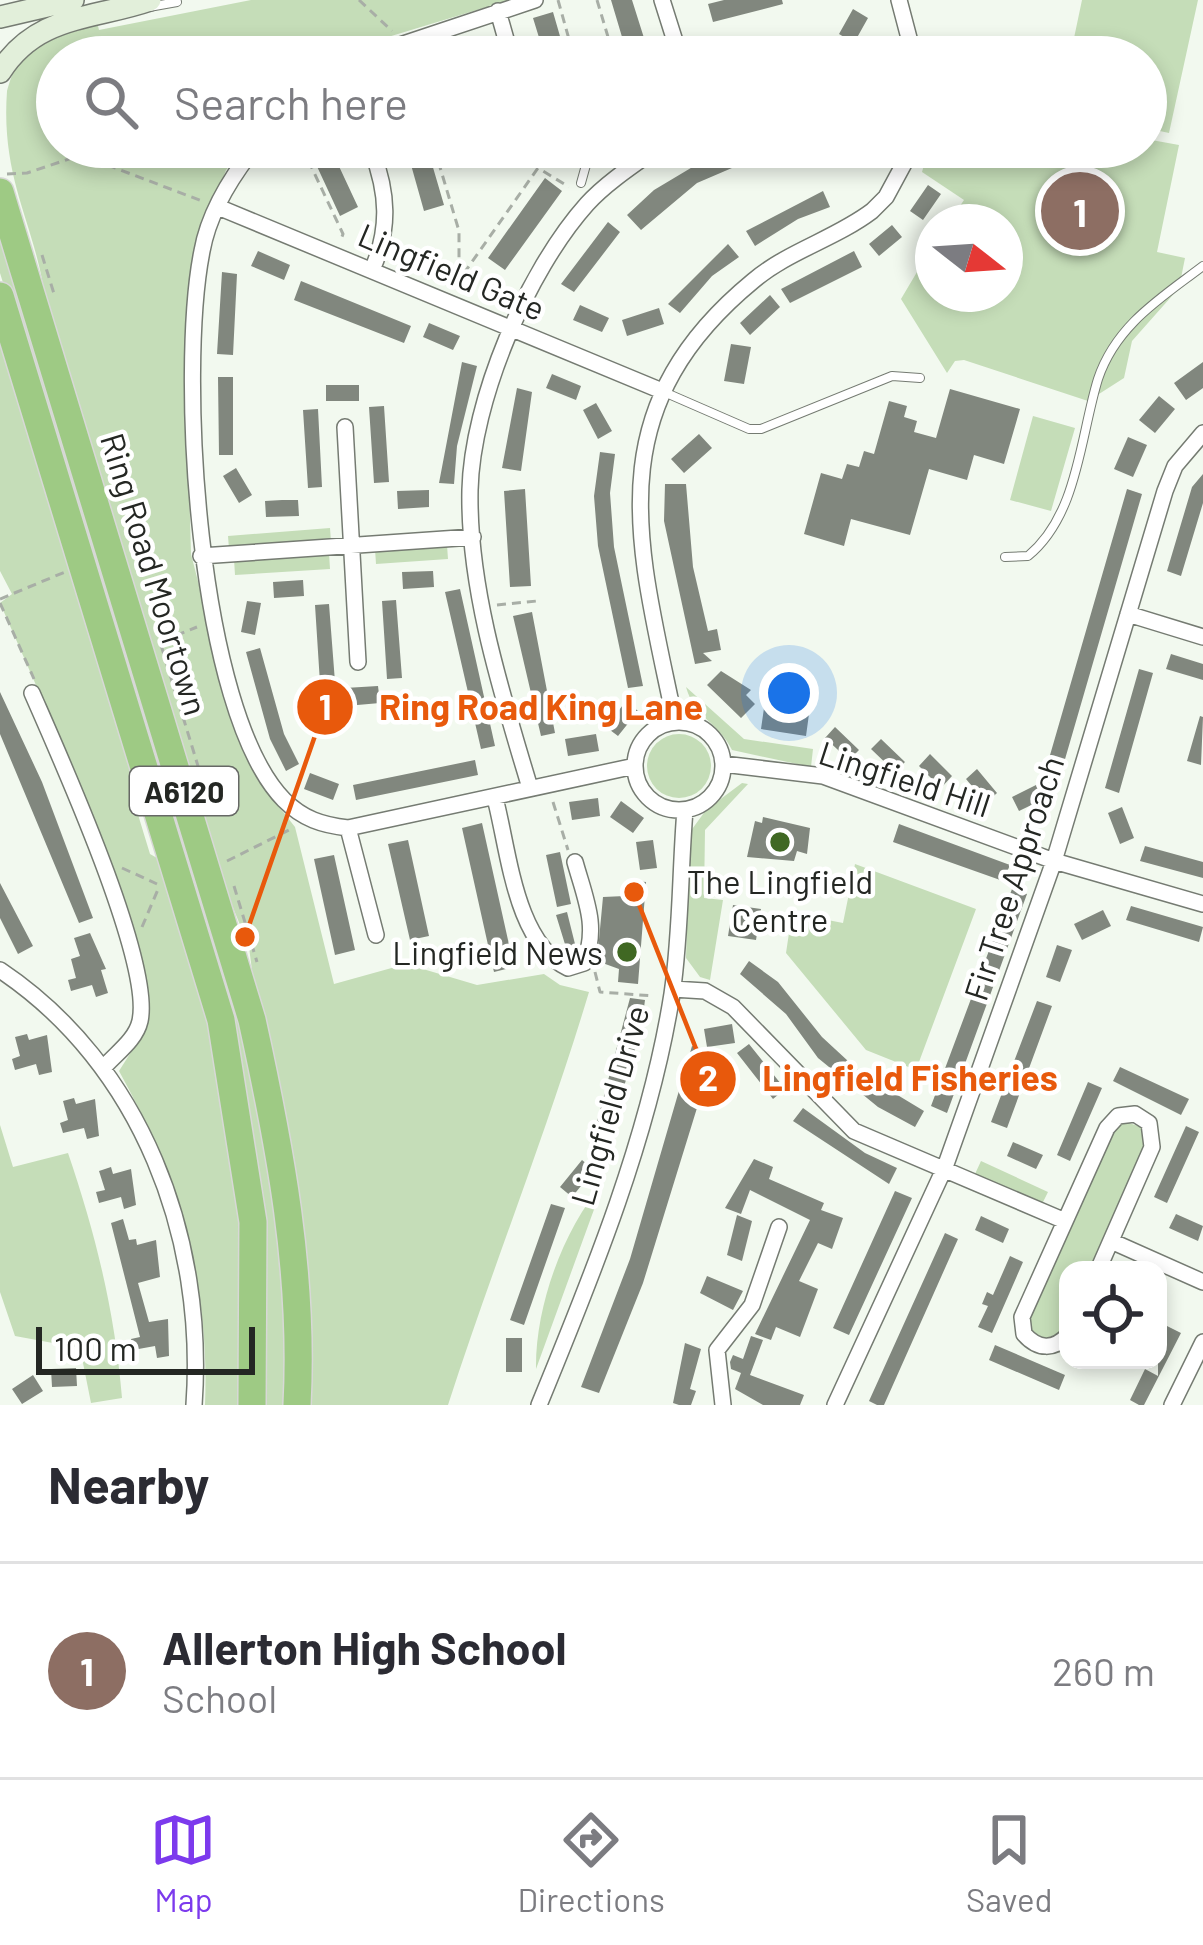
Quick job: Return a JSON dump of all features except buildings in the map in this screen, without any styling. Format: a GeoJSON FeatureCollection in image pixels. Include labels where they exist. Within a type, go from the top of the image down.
{"type":"FeatureCollection","features":[{"type":"Feature","properties":{"kind":"highway","name":"Ring Road Moortown"},"geometry":{"type":"LineString","coordinates":[[0,192],[252,1020],[277,1130],[293,1241],[296,1405]]}},
{"type":"Feature","properties":{"kind":"highway","name":"Ring Road Moortown"},"geometry":{"type":"LineString","coordinates":[[0,296],[221,1020],[253,1222],[252,1405]]}},
{"type":"Feature","properties":{"kind":"street"},"geometry":{"type":"LineString","coordinates":[[0,16],[74,0]]}},
{"type":"Feature","properties":{"kind":"street"},"geometry":{"type":"LineString","coordinates":[[0,72],[18,46],[50,24],[151,0]]}},
{"type":"Feature","properties":{"kind":"street"},"geometry":{"type":"LineString","coordinates":[[416,36],[535,0]]}},
{"type":"Feature","properties":{"kind":"street"},"geometry":{"type":"LineString","coordinates":[[664,0],[674,36]]}},
{"type":"Feature","properties":{"kind":"street"},"geometry":{"type":"LineString","coordinates":[[899,0],[905,36]]}},
{"type":"Feature","properties":{"kind":"street"},"geometry":{"type":"LineString","coordinates":[[499,11],[506,36]]}},
{"type":"Feature","properties":{"kind":"street"},"geometry":{"type":"LineString","coordinates":[[238,168],[202,248],[193,335],[201,556],[242,722],[261,769],[284,801],[308,818],[348,828],[634,766]]}},
{"type":"Feature","properties":{"kind":"street"},"geometry":{"type":"LineString","coordinates":[[372,168],[386,196],[386,225],[372,270]]}},
{"type":"Feature","properties":{"kind":"street"},"geometry":{"type":"LineString","coordinates":[[530,788],[485,607],[472,537],[470,486],[489,391],[510,330],[534,282],[587,204],[622,168]]}},
{"type":"Feature","properties":{"kind":"street"},"geometry":{"type":"LineString","coordinates":[[675,722],[640,549],[638,505],[644,450],[662,391],[721,309],[757,277],[872,211],[903,168]]}},
{"type":"Feature","properties":{"kind":"street","name":"Lingfield Gate"},"geometry":{"type":"LineString","coordinates":[[218,207],[662,391]]}},
{"type":"Feature","properties":{"kind":"street"},"geometry":{"type":"LineString","coordinates":[[345,428],[358,662]]}},
{"type":"Feature","properties":{"kind":"street","name":"Fir Tree Approach"},"geometry":{"type":"LineString","coordinates":[[836,1405],[945,1167],[1054,861],[1165,491],[1175,466],[1203,433]]}},
{"type":"Feature","properties":{"kind":"street"},"geometry":{"type":"LineString","coordinates":[[201,556],[472,537]]}},
{"type":"Feature","properties":{"kind":"street"},"geometry":{"type":"LineString","coordinates":[[1128,614],[1203,637]]}},
{"type":"Feature","properties":{"kind":"street"},"geometry":{"type":"LineString","coordinates":[[32,693],[103,861],[130,956],[141,1017],[136,1033],[106,1065]]}},
{"type":"Feature","properties":{"kind":"street"},"geometry":{"type":"LineString","coordinates":[[675,722],[707,732],[723,764],[711,796],[685,810],[659,806],[647,796],[634,766],[643,740],[675,722]]}},
{"type":"Feature","properties":{"kind":"street","name":"Lingfield Hill"},"geometry":{"type":"LineString","coordinates":[[723,764],[823,776],[1054,861],[1203,904]]}},
{"type":"Feature","properties":{"kind":"street"},"geometry":{"type":"LineString","coordinates":[[494,798],[531,929],[546,957],[568,968],[584,963],[592,922],[574,862]]}},
{"type":"Feature","properties":{"kind":"street","name":"Lingfield Drive"},"geometry":{"type":"LineString","coordinates":[[539,1405],[602,1240],[659,1060],[672,993],[685,810]]}},
{"type":"Feature","properties":{"kind":"street"},"geometry":{"type":"LineString","coordinates":[[348,828],[376,935]]}},
{"type":"Feature","properties":{"kind":"street"},"geometry":{"type":"LineString","coordinates":[[0,970],[68,1024],[106,1065],[145,1137],[175,1216],[196,1341],[194,1405]]}},
{"type":"Feature","properties":{"kind":"street"},"geometry":{"type":"LineString","coordinates":[[672,993],[705,992],[733,1006],[854,1131],[1065,1221]]}},
{"type":"Feature","properties":{"kind":"street"},"geometry":{"type":"LineString","coordinates":[[1059,1340],[1046,1347],[1030,1341],[1022,1326],[1112,1121],[1126,1114],[1143,1117],[1153,1131],[1152,1148],[1102,1261]]}},
{"type":"Feature","properties":{"kind":"street"},"geometry":{"type":"LineString","coordinates":[[723,1405],[717,1388],[717,1350],[752,1305],[779,1227]]}},
{"type":"Feature","properties":{"kind":"street"},"geometry":{"type":"LineString","coordinates":[[1111,1241],[1203,1282]]}},
{"type":"Feature","properties":{"kind":"street"},"geometry":{"type":"LineString","coordinates":[[1172,1405],[1203,1342]]}},
{"type":"Feature","properties":{"kind":"lane"},"geometry":{"type":"LineString","coordinates":[[112,8],[177,2]]}},
{"type":"Feature","properties":{"kind":"lane"},"geometry":{"type":"LineString","coordinates":[[581,183],[585,168]]}},
{"type":"Feature","properties":{"kind":"lane"},"geometry":{"type":"LineString","coordinates":[[1005,557],[1028,556],[1058,521],[1099,376],[1138,313],[1203,266]]}},
{"type":"Feature","properties":{"kind":"lane"},"geometry":{"type":"LineString","coordinates":[[662,391],[748,429],[761,429],[892,376],[920,379]]}},
{"type":"Feature","properties":{"kind":"path"},"geometry":{"type":"LineString","coordinates":[[359,0],[399,36]]}},
{"type":"Feature","properties":{"kind":"path"},"geometry":{"type":"LineString","coordinates":[[368,8],[369,0]]}},
{"type":"Feature","properties":{"kind":"path"},"geometry":{"type":"LineString","coordinates":[[558,0],[568,36]]}},
{"type":"Feature","properties":{"kind":"path"},"geometry":{"type":"LineString","coordinates":[[597,0],[608,36]]}},
{"type":"Feature","properties":{"kind":"path"},"geometry":{"type":"LineString","coordinates":[[0,176],[43,168]]}},
{"type":"Feature","properties":{"kind":"path"},"geometry":{"type":"LineString","coordinates":[[115,168],[218,207]]}},
{"type":"Feature","properties":{"kind":"path"},"geometry":{"type":"LineString","coordinates":[[312,168],[343,234],[336,255]]}},
{"type":"Feature","properties":{"kind":"path"},"geometry":{"type":"LineString","coordinates":[[440,168],[459,231],[459,279]]}},
{"type":"Feature","properties":{"kind":"path"},"geometry":{"type":"LineString","coordinates":[[446,302],[538,168],[567,188],[581,183]]}},
{"type":"Feature","properties":{"kind":"path"},"geometry":{"type":"LineString","coordinates":[[2,600],[85,564]]}},
{"type":"Feature","properties":{"kind":"path"},"geometry":{"type":"LineString","coordinates":[[0,586],[39,691],[32,693]]}},
{"type":"Feature","properties":{"kind":"path"},"geometry":{"type":"LineString","coordinates":[[485,607],[537,601]]}},
{"type":"Feature","properties":{"kind":"path"},"geometry":{"type":"LineString","coordinates":[[213,816],[160,642],[200,626],[214,612]]}},
{"type":"Feature","properties":{"kind":"path"},"geometry":{"type":"LineString","coordinates":[[549,784],[574,862]]}},
{"type":"Feature","properties":{"kind":"path"},"geometry":{"type":"LineString","coordinates":[[224,855],[226,861],[276,841],[308,818]]}},
{"type":"Feature","properties":{"kind":"path"},"geometry":{"type":"LineString","coordinates":[[103,861],[111,857],[114,865],[160,885],[130,956]]}},
{"type":"Feature","properties":{"kind":"path"},"geometry":{"type":"LineString","coordinates":[[233,883],[257,962]]}},
{"type":"Feature","properties":{"kind":"path"},"geometry":{"type":"LineString","coordinates":[[587,954],[600,992],[672,993]]}},
{"type":"Feature","properties":{"kind":"green space"},"geometry":{"type":"Polygon","coordinates":[[[251,0],[510,0],[391,36],[49,36],[97,22],[99,30],[251,0]]]}},
{"type":"Feature","properties":{"kind":"green space"},"geometry":{"type":"Polygon","coordinates":[[[1082,0],[1198,0],[1169,133],[1167,36],[1074,36],[1082,0]]]}},
{"type":"Feature","properties":{"kind":"green space"},"geometry":{"type":"Polygon","coordinates":[[[34,43],[36,168],[228,168],[193,262],[185,334],[191,554],[235,726],[258,780],[295,827],[334,984],[406,964],[477,985],[544,974],[560,985],[589,992],[448,1405],[307,1405],[249,947],[223,883],[47,317],[9,155],[7,91],[20,58],[34,43]]]}},
{"type":"Feature","properties":{"kind":"green space"},"geometry":{"type":"Polygon","coordinates":[[[1167,143],[1179,145],[1157,252],[1185,258],[1179,288],[1132,341],[1124,378],[1088,401],[964,360],[955,361],[947,373],[901,299],[915,275],[915,312],[1023,312],[1023,204],[961,204],[964,200],[922,172],[923,168],[1167,168],[1167,143]]]}},
{"type":"Feature","properties":{"kind":"green space"},"geometry":{"type":"Polygon","coordinates":[[[0,226],[195,878],[189,881],[0,273],[0,226]]]}},
{"type":"Feature","properties":{"kind":"green space"},"geometry":{"type":"Polygon","coordinates":[[[0,333],[138,773],[136,808],[150,854],[164,862],[211,1016],[245,1249],[239,1405],[205,1405],[202,1316],[186,1232],[158,1151],[119,1071],[145,1030],[148,994],[89,806],[0,603],[12,594],[0,571],[0,333]]]}},
{"type":"Feature","properties":{"kind":"green space"},"geometry":{"type":"Polygon","coordinates":[[[1033,416],[1075,428],[1051,511],[1010,500],[1033,416]]]}},
{"type":"Feature","properties":{"kind":"green space"},"geometry":{"type":"Polygon","coordinates":[[[330,528],[331,542],[229,549],[228,536],[330,528]]]}},
{"type":"Feature","properties":{"kind":"green space"},"geometry":{"type":"Polygon","coordinates":[[[447,545],[448,559],[376,564],[375,549],[447,545]]]}},
{"type":"Feature","properties":{"kind":"green space"},"geometry":{"type":"Polygon","coordinates":[[[329,553],[330,569],[235,575],[234,559],[329,553]]]}},
{"type":"Feature","properties":{"kind":"green space"},"geometry":{"type":"Polygon","coordinates":[[[686,687],[744,739],[813,749],[811,767],[732,750],[695,706],[686,687]]]}},
{"type":"Feature","properties":{"kind":"green space"},"geometry":{"type":"Polygon","coordinates":[[[679,734],[702,743],[711,766],[702,789],[679,798],[656,789],[647,766],[656,743],[679,734]]]}},
{"type":"Feature","properties":{"kind":"green space"},"geometry":{"type":"Polygon","coordinates":[[[742,783],[748,784],[705,830],[704,898],[723,900],[710,980],[700,977],[686,958],[690,832],[706,810],[742,783]]]}},
{"type":"Feature","properties":{"kind":"green space"},"geometry":{"type":"Polygon","coordinates":[[[855,864],[976,909],[916,1070],[866,1050],[786,953],[792,913],[843,923],[855,864]]]}},
{"type":"Feature","properties":{"kind":"green space"},"geometry":{"type":"Polygon","coordinates":[[[205,889],[231,975],[283,1223],[288,1405],[260,1405],[266,1311],[261,1221],[193,893],[205,889]]]}},
{"type":"Feature","properties":{"kind":"green space"},"geometry":{"type":"Polygon","coordinates":[[[1123,1121],[1144,1128],[1147,1139],[1095,1261],[1059,1261],[1059,1333],[1042,1340],[1032,1333],[1030,1315],[1114,1129],[1123,1121]]]}},
{"type":"Feature","properties":{"kind":"green space"},"geometry":{"type":"Polygon","coordinates":[[[0,1125],[13,1167],[68,1153],[103,1274],[122,1398],[91,1403],[80,1348],[15,1336],[0,1292],[0,1125]]]}},
{"type":"Feature","properties":{"kind":"green space"},"geometry":{"type":"Polygon","coordinates":[[[981,1161],[1048,1192],[1042,1204],[975,1174],[981,1161]]]}},
{"type":"Feature","properties":{"kind":"green space"},"geometry":{"type":"Polygon","coordinates":[[[604,1182],[536,1369],[540,1320],[554,1270],[576,1222],[604,1182]]]}},
{"type":"Feature","properties":{"kind":"place","name":"Allerton High School"},"geometry":{"type":"Point","coordinates":[1080,211]}},
{"type":"Feature","properties":{"kind":"place","name":"The Lingfield Centre"},"geometry":{"type":"Point","coordinates":[780,842]}},
{"type":"Feature","properties":{"kind":"place","name":"Lingfield Fisheries"},"geometry":{"type":"Point","coordinates":[634,892]}},
{"type":"Feature","properties":{"kind":"place","name":"Ring Road King Lane"},"geometry":{"type":"Point","coordinates":[245,937]}},
{"type":"Feature","properties":{"kind":"place","name":"Lingfield News"},"geometry":{"type":"Point","coordinates":[627,952]}}]}
